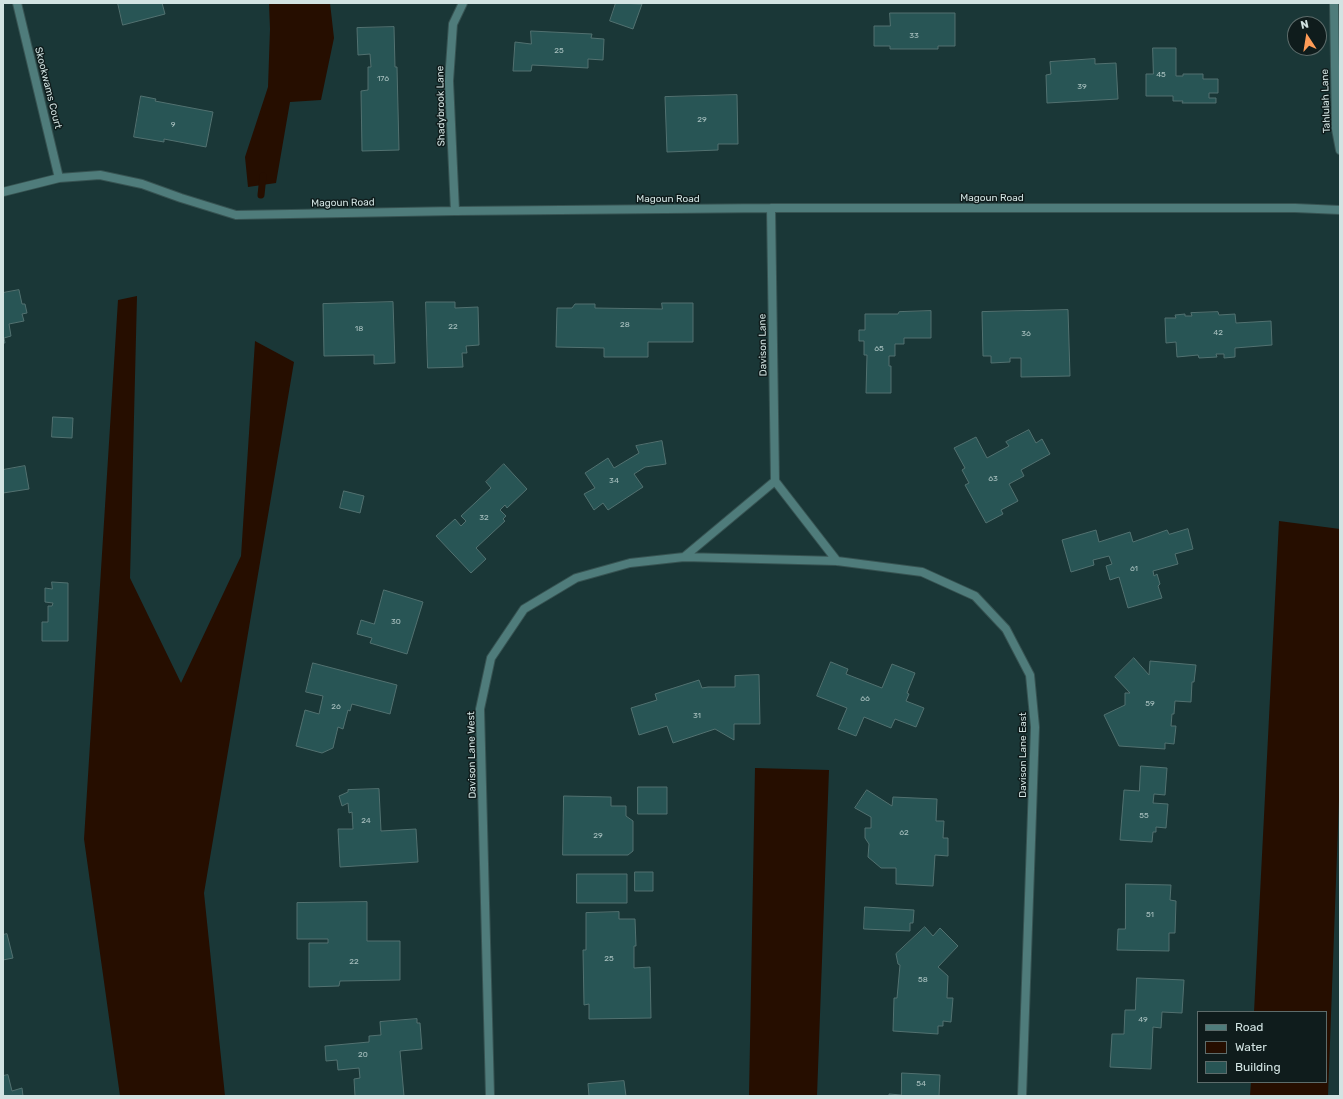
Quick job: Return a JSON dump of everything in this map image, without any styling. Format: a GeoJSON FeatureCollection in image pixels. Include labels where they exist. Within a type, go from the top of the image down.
{"type":"FeatureCollection","features":[{"type":"Feature","properties":{"kind":"street","name":"Skookwams Court"},"geometry":{"type":"LineString","coordinates":[[17,3],[59,178]]}},
{"type":"Feature","properties":{"kind":"street","name":"Shadybrook Lane"},"geometry":{"type":"LineString","coordinates":[[455,211],[449,81],[453,24],[463,3]]}},
{"type":"Feature","properties":{"kind":"street","name":"Tahlulah Lane"},"geometry":{"type":"LineString","coordinates":[[1334,3],[1336,129],[1340,150]]}},
{"type":"Feature","properties":{"kind":"street","name":"Magoun Road"},"geometry":{"type":"LineString","coordinates":[[3,192],[59,178],[100,175],[142,184],[236,215],[772,208],[1295,208],[1340,210]]}},
{"type":"Feature","properties":{"kind":"street","name":"Davison Lane"},"geometry":{"type":"LineString","coordinates":[[772,208],[775,481]]}},
{"type":"Feature","properties":{"kind":"street"},"geometry":{"type":"LineString","coordinates":[[684,557],[775,481],[837,561]]}},
{"type":"Feature","properties":{"kind":"street","name":"Davison Lane West"},"geometry":{"type":"LineString","coordinates":[[490,1096],[480,709],[491,658],[524,609],[576,578],[630,563],[684,557],[770,559]]}},
{"type":"Feature","properties":{"kind":"street","name":"Davison Lane East"},"geometry":{"type":"LineString","coordinates":[[770,559],[837,561],[922,572],[975,596],[1006,629],[1030,675],[1035,728],[1022,1096]]}},
{"type":"Feature","properties":{"kind":"water"},"geometry":{"type":"Polygon","coordinates":[[[269,3],[330,3],[334,38],[321,100],[290,102],[276,183],[248,187],[245,157],[268,87],[270,29],[269,3]]]}},
{"type":"Feature","properties":{"kind":"water"},"geometry":{"type":"Polygon","coordinates":[[[137,296],[130,578],[181,683],[241,556],[255,341],[294,362],[204,893],[225,1096],[120,1096],[84,839],[118,300],[137,296]]]}},
{"type":"Feature","properties":{"kind":"water"},"geometry":{"type":"Polygon","coordinates":[[[1279,521],[1340,529],[1340,773],[1328,1096],[1250,1096],[1251,1083],[1327,1083],[1327,1011],[1254,1011],[1279,521]]]}},
{"type":"Feature","properties":{"kind":"water"},"geometry":{"type":"Polygon","coordinates":[[[755,768],[829,770],[817,1096],[749,1096],[755,768]]]}},
{"type":"Feature","properties":{"kind":"building"},"geometry":{"type":"Polygon","coordinates":[[[118,3],[162,3],[165,14],[123,25],[118,3]]]}},
{"type":"Feature","properties":{"kind":"building"},"geometry":{"type":"Polygon","coordinates":[[[616,3],[642,4],[633,29],[610,21],[616,3]]]}},
{"type":"Feature","properties":{"kind":"building"},"geometry":{"type":"Polygon","coordinates":[[[890,13],[955,13],[955,46],[938,46],[938,49],[890,49],[890,46],[874,46],[874,26],[890,26],[890,13]]]}},
{"type":"Feature","properties":{"kind":"building"},"geometry":{"type":"Polygon","coordinates":[[[394,27],[395,67],[397,67],[399,150],[362,151],[361,91],[368,90],[368,67],[371,67],[370,54],[358,55],[357,28],[394,27]]]}},
{"type":"Feature","properties":{"kind":"building"},"geometry":{"type":"Polygon","coordinates":[[[531,31],[592,34],[591,38],[604,39],[603,60],[588,59],[588,68],[532,65],[531,71],[513,71],[515,42],[531,44],[531,31]]]}},
{"type":"Feature","properties":{"kind":"building"},"geometry":{"type":"Polygon","coordinates":[[[1153,48],[1176,48],[1176,76],[1183,76],[1183,74],[1203,74],[1203,79],[1218,79],[1218,93],[1209,93],[1209,98],[1216,98],[1216,103],[1182,103],[1183,101],[1173,101],[1173,96],[1146,96],[1146,74],[1153,74],[1153,48]]]}},
{"type":"Feature","properties":{"kind":"building"},"geometry":{"type":"Polygon","coordinates":[[[1095,59],[1095,64],[1116,63],[1118,99],[1047,103],[1046,75],[1051,74],[1050,62],[1095,59]]]}},
{"type":"Feature","properties":{"kind":"building"},"geometry":{"type":"Polygon","coordinates":[[[737,95],[738,144],[718,144],[718,150],[667,152],[665,97],[737,95]]]}},
{"type":"Feature","properties":{"kind":"building"},"geometry":{"type":"Polygon","coordinates":[[[141,96],[156,99],[155,101],[213,112],[206,147],[164,139],[164,142],[134,137],[141,96]]]}},
{"type":"Feature","properties":{"kind":"building"},"geometry":{"type":"Polygon","coordinates":[[[19,290],[22,304],[25,304],[27,313],[22,314],[24,321],[9,324],[11,336],[4,338],[5,343],[3,343],[3,293],[19,290]]]}},
{"type":"Feature","properties":{"kind":"building"},"geometry":{"type":"Polygon","coordinates":[[[393,302],[395,363],[374,364],[374,355],[324,356],[323,304],[393,302]]]}},
{"type":"Feature","properties":{"kind":"building"},"geometry":{"type":"Polygon","coordinates":[[[426,302],[455,302],[455,308],[478,307],[479,345],[466,346],[467,353],[462,353],[463,367],[428,368],[426,302]]]}},
{"type":"Feature","properties":{"kind":"building"},"geometry":{"type":"Polygon","coordinates":[[[662,303],[693,303],[693,342],[648,342],[648,357],[604,357],[604,348],[556,347],[557,308],[572,308],[575,304],[595,304],[595,308],[662,309],[662,303]]]}},
{"type":"Feature","properties":{"kind":"building"},"geometry":{"type":"Polygon","coordinates":[[[1068,310],[1070,376],[1021,377],[1021,358],[1010,358],[1010,362],[991,363],[991,356],[983,356],[982,312],[1068,310]]]}},
{"type":"Feature","properties":{"kind":"building"},"geometry":{"type":"Polygon","coordinates":[[[931,311],[931,338],[904,338],[904,344],[895,344],[895,356],[889,356],[889,366],[891,366],[891,393],[866,393],[867,355],[864,355],[864,341],[859,341],[859,330],[865,330],[865,314],[898,314],[899,312],[931,311]]]}},
{"type":"Feature","properties":{"kind":"building"},"geometry":{"type":"Polygon","coordinates":[[[1218,312],[1219,315],[1235,314],[1236,323],[1271,321],[1272,345],[1235,348],[1235,357],[1224,358],[1224,354],[1216,354],[1217,357],[1199,358],[1198,355],[1177,357],[1176,342],[1166,343],[1165,318],[1176,318],[1175,315],[1185,314],[1185,316],[1192,316],[1191,313],[1218,312]]]}},
{"type":"Feature","properties":{"kind":"building"},"geometry":{"type":"Polygon","coordinates":[[[53,417],[73,418],[72,438],[52,437],[53,417]]]}},
{"type":"Feature","properties":{"kind":"building"},"geometry":{"type":"Polygon","coordinates":[[[1029,430],[1036,443],[1042,439],[1050,454],[1021,470],[1024,476],[1009,484],[1018,501],[1001,510],[1003,514],[986,523],[965,485],[969,483],[962,470],[965,468],[954,448],[976,437],[987,458],[1009,446],[1006,442],[1029,430]]]}},
{"type":"Feature","properties":{"kind":"building"},"geometry":{"type":"Polygon","coordinates":[[[662,441],[666,464],[645,467],[634,474],[643,487],[608,510],[603,503],[594,510],[584,494],[595,488],[585,473],[608,458],[614,468],[639,453],[636,446],[662,441]]]}},
{"type":"Feature","properties":{"kind":"building"},"geometry":{"type":"Polygon","coordinates":[[[504,464],[527,489],[507,508],[505,505],[500,510],[506,516],[503,519],[505,521],[476,548],[486,559],[471,573],[436,536],[455,519],[461,526],[466,521],[461,516],[491,488],[486,482],[504,464]]]}},
{"type":"Feature","properties":{"kind":"building"},"geometry":{"type":"Polygon","coordinates":[[[25,466],[29,489],[3,493],[3,470],[25,466]]]}},
{"type":"Feature","properties":{"kind":"building"},"geometry":{"type":"Polygon","coordinates":[[[344,491],[364,496],[360,513],[340,508],[344,491]]]}},
{"type":"Feature","properties":{"kind":"building"},"geometry":{"type":"Polygon","coordinates":[[[1188,529],[1193,549],[1175,554],[1178,564],[1153,571],[1154,576],[1157,574],[1160,584],[1158,586],[1162,598],[1128,608],[1119,577],[1110,580],[1106,566],[1112,564],[1109,556],[1093,560],[1094,565],[1071,572],[1062,540],[1096,530],[1099,542],[1130,532],[1133,542],[1167,530],[1169,534],[1188,529]]]}},
{"type":"Feature","properties":{"kind":"building"},"geometry":{"type":"Polygon","coordinates":[[[52,582],[68,583],[68,641],[42,641],[42,622],[48,622],[48,606],[52,606],[53,603],[45,602],[45,588],[52,589],[52,582]]]}},
{"type":"Feature","properties":{"kind":"building"},"geometry":{"type":"Polygon","coordinates":[[[384,590],[423,602],[407,654],[370,643],[372,638],[357,634],[361,620],[374,624],[384,590]]]}},
{"type":"Feature","properties":{"kind":"building"},"geometry":{"type":"Polygon","coordinates":[[[1134,658],[1149,675],[1150,661],[1196,665],[1194,682],[1192,682],[1191,702],[1175,701],[1171,726],[1176,726],[1174,744],[1165,743],[1165,749],[1119,746],[1104,715],[1125,705],[1125,693],[1130,693],[1115,677],[1134,658]]]}},
{"type":"Feature","properties":{"kind":"building"},"geometry":{"type":"Polygon","coordinates":[[[831,662],[848,669],[846,674],[882,688],[892,664],[915,673],[907,693],[909,694],[906,701],[924,708],[916,727],[895,719],[891,728],[864,717],[856,736],[838,729],[847,708],[817,696],[831,662]]]}},
{"type":"Feature","properties":{"kind":"building"},"geometry":{"type":"Polygon","coordinates":[[[313,663],[397,685],[390,714],[352,704],[350,711],[348,710],[343,729],[338,727],[333,748],[322,753],[296,746],[305,710],[319,714],[323,696],[306,692],[313,663]]]}},
{"type":"Feature","properties":{"kind":"building"},"geometry":{"type":"Polygon","coordinates":[[[759,675],[760,724],[734,724],[734,740],[715,729],[673,743],[667,726],[639,735],[631,708],[657,700],[655,694],[699,680],[702,688],[735,687],[735,676],[759,675]]]}},
{"type":"Feature","properties":{"kind":"building"},"geometry":{"type":"Polygon","coordinates":[[[1141,766],[1167,768],[1165,795],[1154,794],[1153,803],[1168,804],[1166,828],[1156,827],[1156,832],[1153,832],[1152,842],[1120,840],[1124,790],[1139,791],[1141,766]]]}},
{"type":"Feature","properties":{"kind":"building"},"geometry":{"type":"Polygon","coordinates":[[[638,787],[667,787],[667,814],[638,814],[638,787]]]}},
{"type":"Feature","properties":{"kind":"building"},"geometry":{"type":"Polygon","coordinates":[[[379,789],[381,831],[416,829],[418,862],[340,867],[338,829],[353,829],[352,812],[349,813],[348,803],[342,806],[339,796],[348,792],[348,790],[379,789]]]}},
{"type":"Feature","properties":{"kind":"building"},"geometry":{"type":"Polygon","coordinates":[[[867,790],[892,806],[893,797],[937,799],[936,821],[944,821],[943,838],[948,838],[948,856],[935,855],[933,886],[896,884],[896,868],[881,868],[868,857],[869,844],[865,838],[865,828],[871,828],[871,817],[855,808],[867,790]]]}},
{"type":"Feature","properties":{"kind":"building"},"geometry":{"type":"Polygon","coordinates":[[[564,796],[611,797],[611,806],[626,806],[626,816],[633,821],[633,851],[628,855],[563,855],[564,796]]]}},
{"type":"Feature","properties":{"kind":"building"},"geometry":{"type":"Polygon","coordinates":[[[635,872],[653,872],[653,891],[635,891],[635,872]]]}},
{"type":"Feature","properties":{"kind":"building"},"geometry":{"type":"Polygon","coordinates":[[[577,874],[627,874],[627,903],[577,903],[577,874]]]}},
{"type":"Feature","properties":{"kind":"building"},"geometry":{"type":"Polygon","coordinates":[[[1126,884],[1171,885],[1170,900],[1176,901],[1175,933],[1169,933],[1169,951],[1117,950],[1118,929],[1125,929],[1126,884]]]}},
{"type":"Feature","properties":{"kind":"building"},"geometry":{"type":"Polygon","coordinates":[[[367,902],[367,941],[400,941],[400,980],[340,981],[339,986],[309,987],[309,943],[328,943],[328,939],[297,939],[297,903],[367,902]]]}},
{"type":"Feature","properties":{"kind":"building"},"geometry":{"type":"Polygon","coordinates":[[[865,907],[914,910],[913,923],[910,923],[910,931],[864,929],[865,907]]]}},
{"type":"Feature","properties":{"kind":"building"},"geometry":{"type":"Polygon","coordinates":[[[619,912],[619,919],[635,919],[636,946],[634,946],[634,968],[650,967],[651,1018],[589,1019],[589,1004],[584,1005],[583,950],[586,950],[586,913],[619,912]]]}},
{"type":"Feature","properties":{"kind":"building"},"geometry":{"type":"Polygon","coordinates":[[[925,927],[933,936],[940,928],[958,946],[938,967],[948,976],[947,998],[953,998],[951,1022],[943,1021],[943,1026],[938,1026],[938,1034],[893,1031],[894,998],[897,998],[900,965],[898,964],[896,954],[925,927]]]}},
{"type":"Feature","properties":{"kind":"building"},"geometry":{"type":"Polygon","coordinates":[[[7,934],[13,958],[3,960],[3,935],[7,934]]]}},
{"type":"Feature","properties":{"kind":"building"},"geometry":{"type":"Polygon","coordinates":[[[1137,978],[1184,980],[1182,1013],[1162,1012],[1161,1028],[1153,1027],[1151,1069],[1110,1067],[1112,1034],[1124,1034],[1125,1010],[1135,1010],[1137,978]]]}},
{"type":"Feature","properties":{"kind":"building"},"geometry":{"type":"Polygon","coordinates":[[[417,1019],[417,1023],[420,1023],[422,1049],[400,1051],[404,1096],[355,1096],[354,1079],[360,1078],[359,1068],[338,1070],[337,1060],[326,1061],[325,1046],[369,1042],[369,1036],[381,1035],[380,1022],[417,1019]]]}},
{"type":"Feature","properties":{"kind":"building"},"geometry":{"type":"Polygon","coordinates":[[[902,1073],[940,1075],[939,1096],[889,1096],[889,1094],[901,1095],[902,1073]]]}},
{"type":"Feature","properties":{"kind":"building"},"geometry":{"type":"Polygon","coordinates":[[[8,1075],[12,1091],[22,1088],[23,1096],[3,1096],[3,1076],[8,1075]]]}},
{"type":"Feature","properties":{"kind":"building"},"geometry":{"type":"Polygon","coordinates":[[[624,1081],[626,1096],[589,1096],[588,1084],[624,1081]]]}},
{"type":"Feature","properties":{"kind":"waterway"},"geometry":{"type":"LineString","coordinates":[[261,195],[263,176]]}}]}
